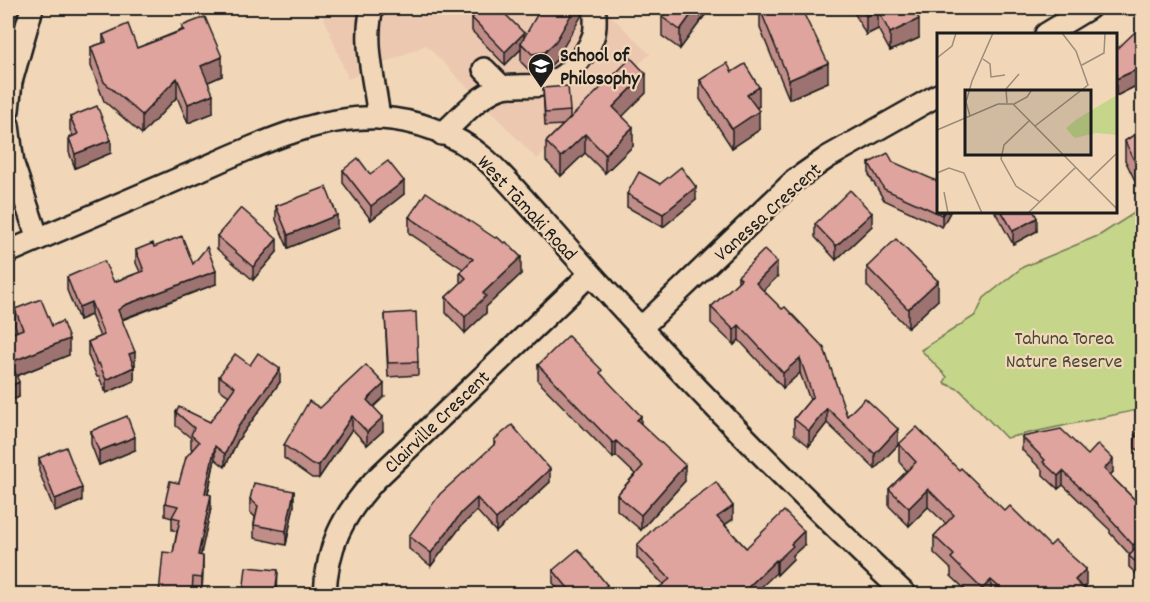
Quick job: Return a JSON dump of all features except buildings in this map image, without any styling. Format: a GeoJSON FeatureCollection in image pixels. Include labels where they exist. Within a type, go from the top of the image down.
{"type":"FeatureCollection","features":[{"type":"Feature","properties":{"kind":"street"},"geometry":{"type":"LineString","coordinates":[[8,110],[11,82],[32,8]]}},
{"type":"Feature","properties":{"kind":"street"},"geometry":{"type":"LineString","coordinates":[[372,8],[369,44],[379,118]]}},
{"type":"Feature","properties":{"kind":"street"},"geometry":{"type":"LineString","coordinates":[[1048,33],[1089,8]]}},
{"type":"Feature","properties":{"kind":"street"},"geometry":{"type":"LineString","coordinates":[[442,134],[480,100],[502,87],[543,85],[567,72],[588,49],[594,34],[595,14]]}},
{"type":"Feature","properties":{"kind":"street"},"geometry":{"type":"LineString","coordinates":[[484,69],[502,87]]}},
{"type":"Feature","properties":{"kind":"street","name":"Vanessa Crescent"},"geometry":{"type":"LineString","coordinates":[[641,328],[795,180],[828,157],[937,96]]}},
{"type":"Feature","properties":{"kind":"street","name":"West Tāmaki Road"},"geometry":{"type":"LineString","coordinates":[[8,252],[295,132],[335,122],[379,118],[417,124],[462,143],[483,157],[501,174],[590,274],[737,430],[815,509],[905,594]]}},
{"type":"Feature","properties":{"kind":"street"},"geometry":{"type":"LineString","coordinates":[[8,125],[13,164],[38,239]]}},
{"type":"Feature","properties":{"kind":"street","name":"Clairville Crescent"},"geometry":{"type":"LineString","coordinates":[[325,594],[332,548],[344,519],[355,503],[590,274]]}},
{"type":"Feature","properties":{"kind":"shaded area","name":"School of Philosophy"},"geometry":{"type":"Polygon","coordinates":[[[320,8],[603,8],[650,54],[537,159],[426,45],[348,79],[320,8]]]}},
{"type":"Feature","properties":{"kind":"green space","name":"Tahuna Torea Nature Reserve"},"geometry":{"type":"Polygon","coordinates":[[[1142,208],[1142,409],[1006,438],[960,390],[944,383],[947,377],[921,350],[976,315],[984,298],[1023,267],[1100,235],[1142,208]]]}},
{"type":"Feature","properties":{"kind":"place","name":"School of Philosophy"},"geometry":{"type":"Point","coordinates":[541,89]}}]}
